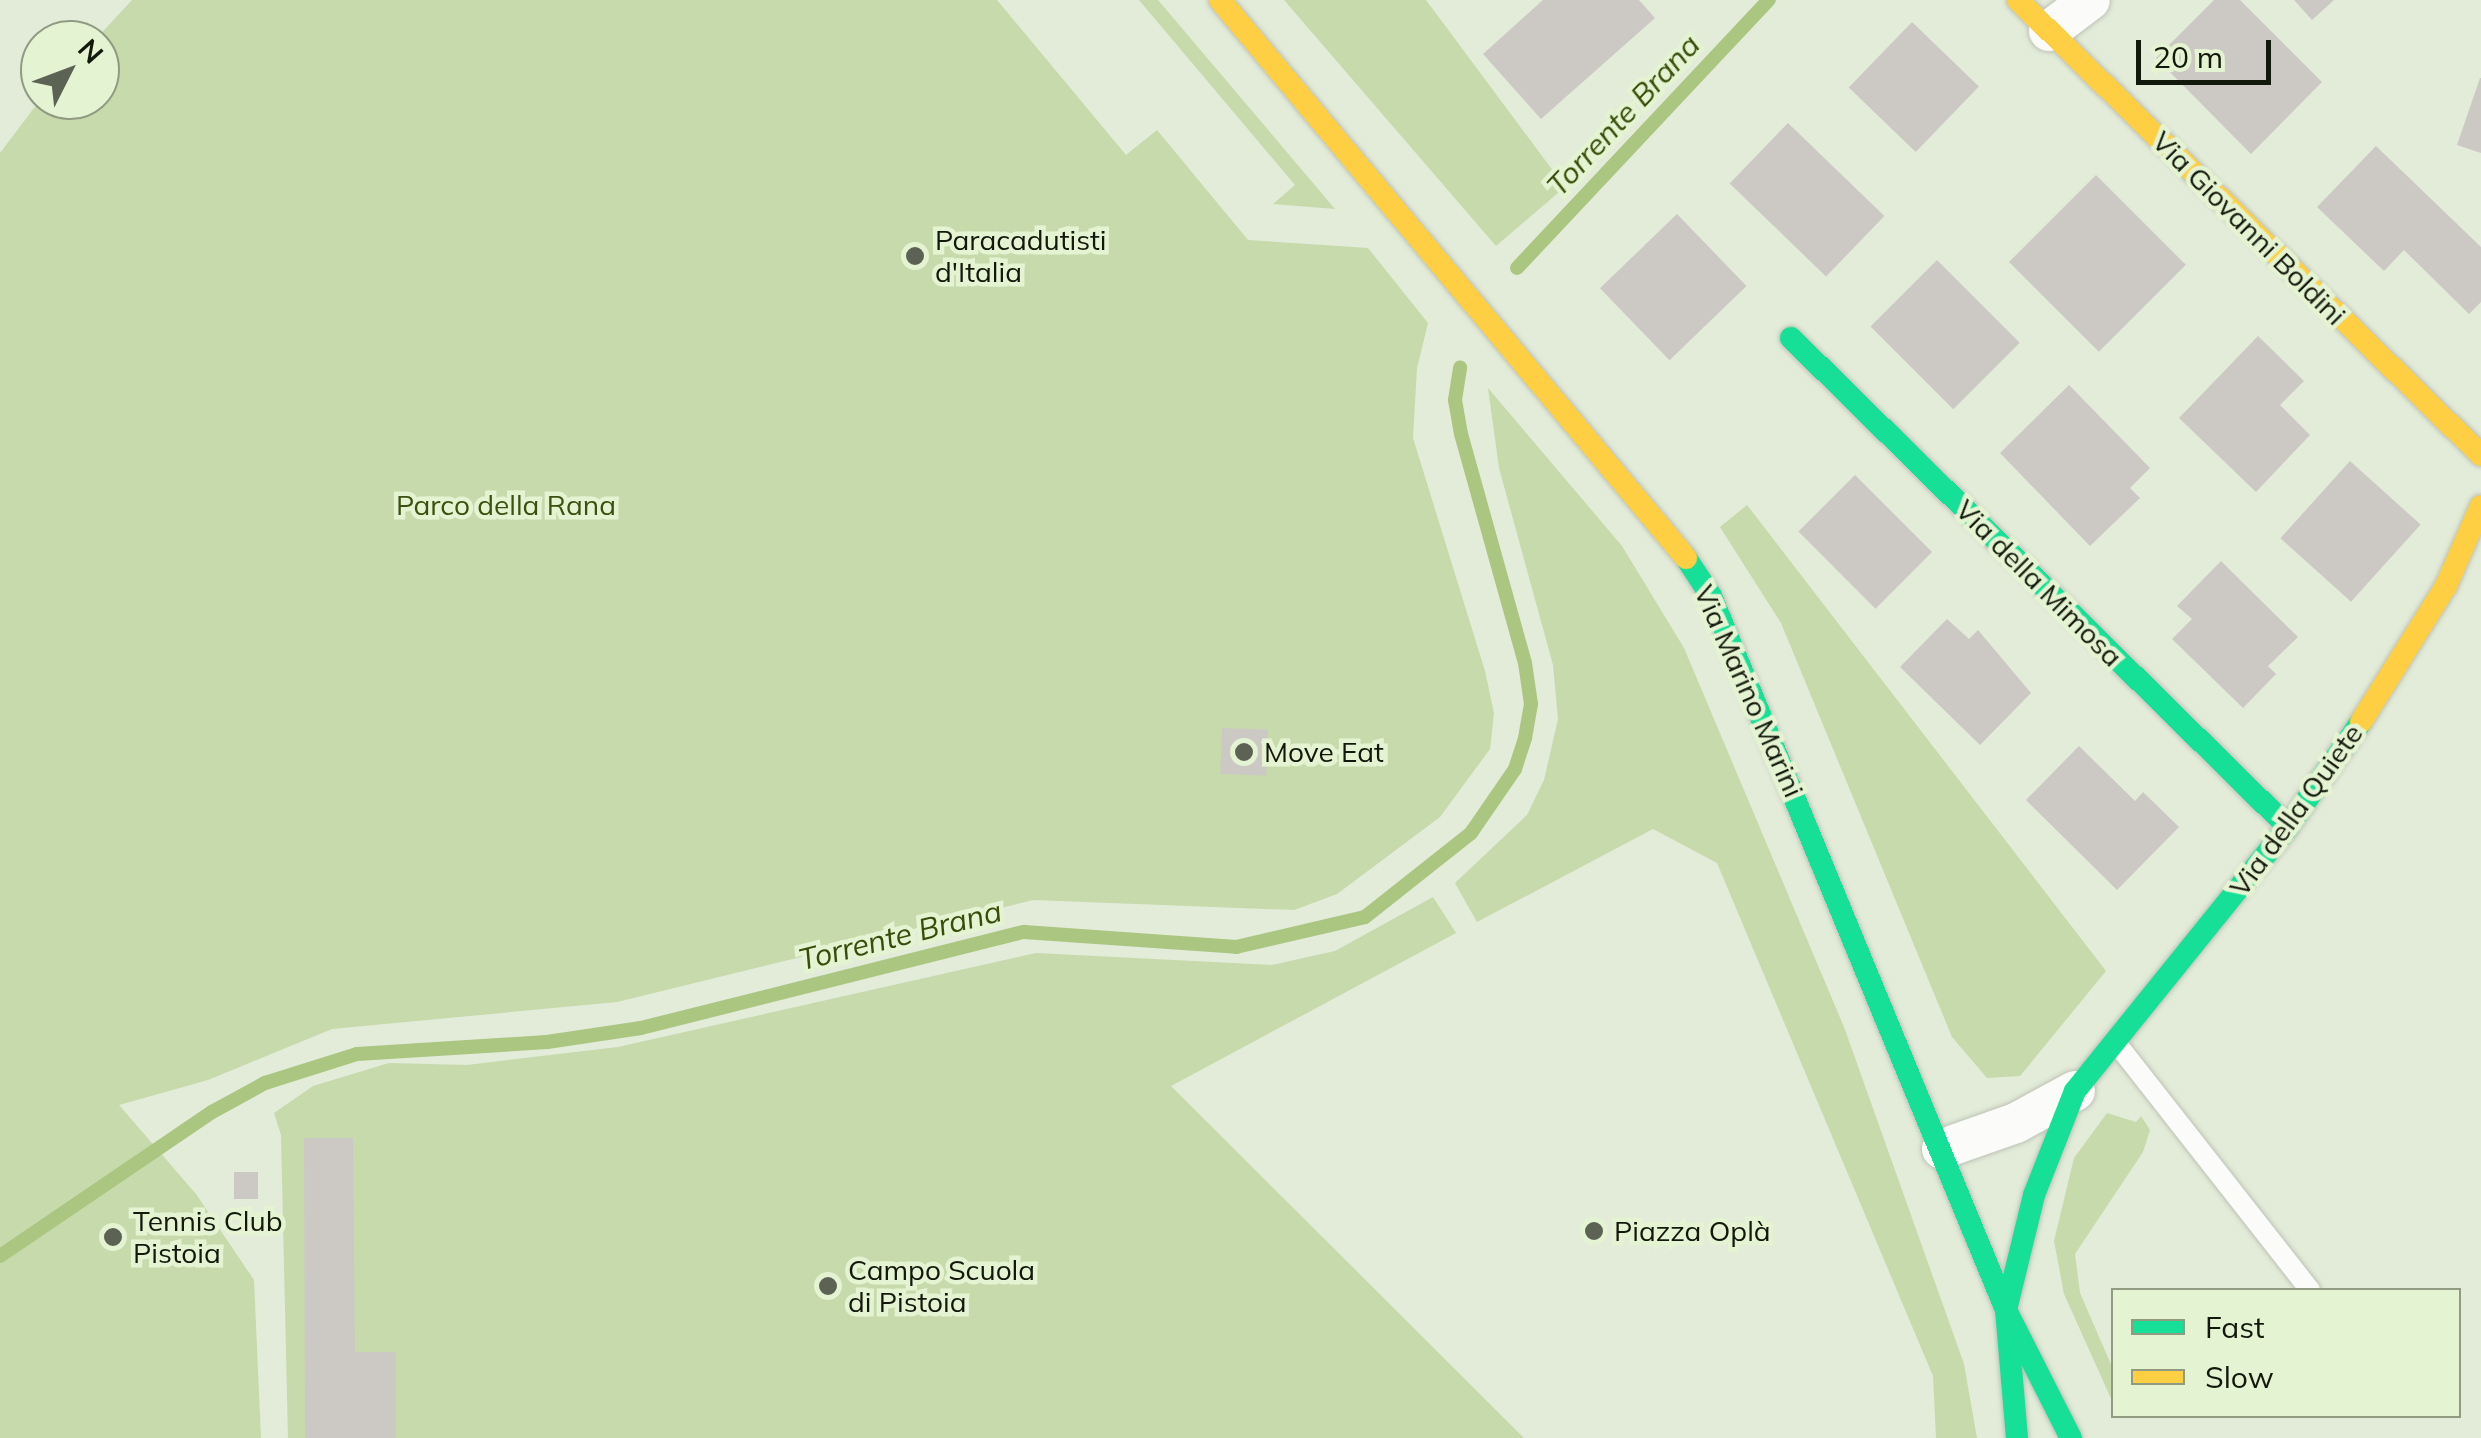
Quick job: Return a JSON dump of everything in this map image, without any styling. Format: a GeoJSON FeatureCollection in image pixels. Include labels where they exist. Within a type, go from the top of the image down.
{"type":"FeatureCollection","features":[{"type":"Feature","properties":{"kind":"street","name":"Via Marino Marini"},"geometry":{"type":"LineString","coordinates":[[1220,0],[1666,530],[1711,596],[2006,1310],[2071,1438]]}},
{"type":"Feature","properties":{"kind":"street","name":"Via Giovanni Boldini"},"geometry":{"type":"LineString","coordinates":[[2018,0],[2481,456]]}},
{"type":"Feature","properties":{"kind":"street"},"geometry":{"type":"LineString","coordinates":[[2049,31],[2090,0]]}},
{"type":"Feature","properties":{"kind":"street","name":"Via della Mimosa"},"geometry":{"type":"LineString","coordinates":[[1791,338],[2288,827]]}},
{"type":"Feature","properties":{"kind":"street","name":"Via della Quiete"},"geometry":{"type":"LineString","coordinates":[[2006,1310],[2034,1195],[2076,1092],[2288,827],[2418,638],[2481,506]]}},
{"type":"Feature","properties":{"kind":"street","name":"Via della Quiete"},"geometry":{"type":"LineString","coordinates":[[1942,1149],[2016,1124],[2076,1092]]}},
{"type":"Feature","properties":{"kind":"street"},"geometry":{"type":"LineString","coordinates":[[2006,1310],[2017,1438]]}},
{"type":"Feature","properties":{"kind":"lane"},"geometry":{"type":"LineString","coordinates":[[2116,1043],[2308,1288]]}},
{"type":"Feature","properties":{"kind":"green space","name":"Parco della Rana"},"geometry":{"type":"Polygon","coordinates":[[[132,0],[997,0],[1126,155],[1157,130],[1248,240],[1368,248],[1428,323],[1417,368],[1413,438],[1485,671],[1494,713],[1490,749],[1440,817],[1337,894],[1294,910],[1033,900],[617,1002],[332,1029],[208,1080],[119,1105],[196,1194],[254,1280],[261,1438],[0,1438],[0,153],[25,120],[120,120],[120,20],[114,20],[132,0]]]}},
{"type":"Feature","properties":{"kind":"green space"},"geometry":{"type":"Polygon","coordinates":[[[1139,0],[1158,0],[1335,209],[1273,204],[1295,185],[1139,0]]]}},
{"type":"Feature","properties":{"kind":"green space"},"geometry":{"type":"Polygon","coordinates":[[[1284,0],[1426,0],[1565,187],[1496,246],[1284,0]]]}},
{"type":"Feature","properties":{"kind":"green space"},"geometry":{"type":"Polygon","coordinates":[[[1488,388],[1622,546],[1684,648],[1844,1027],[1964,1364],[1977,1438],[1936,1438],[1933,1376],[1717,863],[1653,829],[1477,922],[1455,883],[1527,815],[1544,780],[1558,719],[1553,665],[1499,468],[1488,388]]]}},
{"type":"Feature","properties":{"kind":"green space"},"geometry":{"type":"Polygon","coordinates":[[[1747,505],[2106,971],[2020,1076],[1987,1078],[1952,1037],[1781,623],[1720,527],[1747,505]]]}},
{"type":"Feature","properties":{"kind":"green space","name":"Campo Scuola di Pistoia"},"geometry":{"type":"Polygon","coordinates":[[[1433,897],[1456,933],[1171,1086],[1524,1438],[288,1438],[281,1135],[274,1113],[313,1086],[389,1063],[467,1065],[618,1047],[1036,953],[1272,965],[1335,951],[1433,897]]]}},
{"type":"Feature","properties":{"kind":"green space"},"geometry":{"type":"Polygon","coordinates":[[[2107,1113],[2136,1122],[2141,1116],[2150,1130],[2143,1152],[2075,1254],[2080,1293],[2111,1364],[2111,1399],[2064,1294],[2054,1241],[2074,1158],[2107,1113]]]}},
{"type":"Feature","properties":{"kind":"building"},"geometry":{"type":"Polygon","coordinates":[[[1543,0],[1639,0],[1655,18],[1541,119],[1483,54],[1543,0]]]}},
{"type":"Feature","properties":{"kind":"building"},"geometry":{"type":"Polygon","coordinates":[[[2214,0],[2240,0],[2322,82],[2251,154],[2156,58],[2214,0]]]}},
{"type":"Feature","properties":{"kind":"building"},"geometry":{"type":"Polygon","coordinates":[[[2294,0],[2334,0],[2312,20],[2294,0]]]}},
{"type":"Feature","properties":{"kind":"building"},"geometry":{"type":"Polygon","coordinates":[[[1912,22],[1979,87],[1916,152],[1849,87],[1912,22]]]}},
{"type":"Feature","properties":{"kind":"building"},"geometry":{"type":"Polygon","coordinates":[[[2481,78],[2481,153],[2457,145],[2481,78]]]}},
{"type":"Feature","properties":{"kind":"building"},"geometry":{"type":"Polygon","coordinates":[[[1788,123],[1884,216],[1826,277],[1730,183],[1788,123]]]}},
{"type":"Feature","properties":{"kind":"building"},"geometry":{"type":"Polygon","coordinates":[[[2376,146],[2481,247],[2481,302],[2469,314],[2404,250],[2384,271],[2317,207],[2376,146]]]}},
{"type":"Feature","properties":{"kind":"building"},"geometry":{"type":"Polygon","coordinates":[[[2096,175],[2186,265],[2099,352],[2009,262],[2096,175]]]}},
{"type":"Feature","properties":{"kind":"building"},"geometry":{"type":"Polygon","coordinates":[[[1677,214],[1746,286],[1669,360],[1600,288],[1677,214]]]}},
{"type":"Feature","properties":{"kind":"building"},"geometry":{"type":"Polygon","coordinates":[[[1937,260],[2020,343],[1953,409],[1871,326],[1937,260]]]}},
{"type":"Feature","properties":{"kind":"building"},"geometry":{"type":"Polygon","coordinates":[[[2258,336],[2304,381],[2280,405],[2310,435],[2256,492],[2179,418],[2258,336]]]}},
{"type":"Feature","properties":{"kind":"building"},"geometry":{"type":"Polygon","coordinates":[[[2069,385],[2150,468],[2130,488],[2140,498],[2090,546],[2000,453],[2069,385]]]}},
{"type":"Feature","properties":{"kind":"building"},"geometry":{"type":"Polygon","coordinates":[[[2350,461],[2421,525],[2351,602],[2280,538],[2350,461]]]}},
{"type":"Feature","properties":{"kind":"building"},"geometry":{"type":"Polygon","coordinates":[[[1855,475],[1932,552],[1876,609],[1798,532],[1855,475]]]}},
{"type":"Feature","properties":{"kind":"building"},"geometry":{"type":"Polygon","coordinates":[[[2221,561],[2298,637],[2268,666],[2276,674],[2243,708],[2172,639],[2192,619],[2177,606],[2221,561]]]}},
{"type":"Feature","properties":{"kind":"building"},"geometry":{"type":"Polygon","coordinates":[[[1947,619],[1969,639],[1978,630],[2031,693],[1980,745],[1900,667],[1947,619]]]}},
{"type":"Feature","properties":{"kind":"building","name":"Move Eat"},"geometry":{"type":"Polygon","coordinates":[[[1222,728],[1268,730],[1266,776],[1220,774],[1222,728]]]}},
{"type":"Feature","properties":{"kind":"building"},"geometry":{"type":"Polygon","coordinates":[[[2079,746],[2135,801],[2143,792],[2179,827],[2117,890],[2026,800],[2079,746]]]}},
{"type":"Feature","properties":{"kind":"building"},"geometry":{"type":"Polygon","coordinates":[[[304,1138],[353,1138],[355,1352],[396,1352],[396,1438],[305,1438],[304,1138]]]}},
{"type":"Feature","properties":{"kind":"building"},"geometry":{"type":"Polygon","coordinates":[[[234,1172],[258,1172],[258,1199],[234,1199],[234,1172]]]}},
{"type":"Feature","properties":{"kind":"waterway","name":"Torrente Brana"},"geometry":{"type":"LineString","coordinates":[[1517,268],[1769,0]]}},
{"type":"Feature","properties":{"kind":"waterway","name":"Torrente Brana"},"geometry":{"type":"LineString","coordinates":[[0,1256],[212,1112],[265,1083],[357,1054],[547,1042],[641,1028],[1024,932],[1236,947],[1365,917],[1471,833],[1515,769],[1531,704],[1525,663],[1461,434],[1455,400],[1460,367]]}},
{"type":"Feature","properties":{"kind":"traffic: fast"},"geometry":{"type":"LineString","coordinates":[[1791,338],[2288,827]]}},
{"type":"Feature","properties":{"kind":"traffic: fast"},"geometry":{"type":"LineString","coordinates":[[1686,558],[1711,596],[2006,1310],[2071,1438]]}},
{"type":"Feature","properties":{"kind":"traffic: fast"},"geometry":{"type":"LineString","coordinates":[[2017,1438],[2006,1310],[2034,1195],[2075,1091],[2288,827],[2361,722]]}},
{"type":"Feature","properties":{"kind":"traffic: slow"},"geometry":{"type":"LineString","coordinates":[[1220,0],[1686,558]]}},
{"type":"Feature","properties":{"kind":"traffic: slow"},"geometry":{"type":"LineString","coordinates":[[2018,0],[2481,455]]}},
{"type":"Feature","properties":{"kind":"traffic: slow"},"geometry":{"type":"LineString","coordinates":[[2361,722],[2446,586],[2481,506]]}},
{"type":"Feature","properties":{"kind":"place","name":"Paracadutisti d'Italia"},"geometry":{"type":"Point","coordinates":[915,256]}},
{"type":"Feature","properties":{"kind":"place","name":"Move Eat"},"geometry":{"type":"Point","coordinates":[1244,752]}},
{"type":"Feature","properties":{"kind":"place","name":"Piazza Oplà"},"geometry":{"type":"Point","coordinates":[1594,1231]}},
{"type":"Feature","properties":{"kind":"place","name":"Tennis Club Pistoia"},"geometry":{"type":"Point","coordinates":[113,1237]}},
{"type":"Feature","properties":{"kind":"place","name":"Campo Scuola di Pistoia"},"geometry":{"type":"Point","coordinates":[828,1286]}}]}
